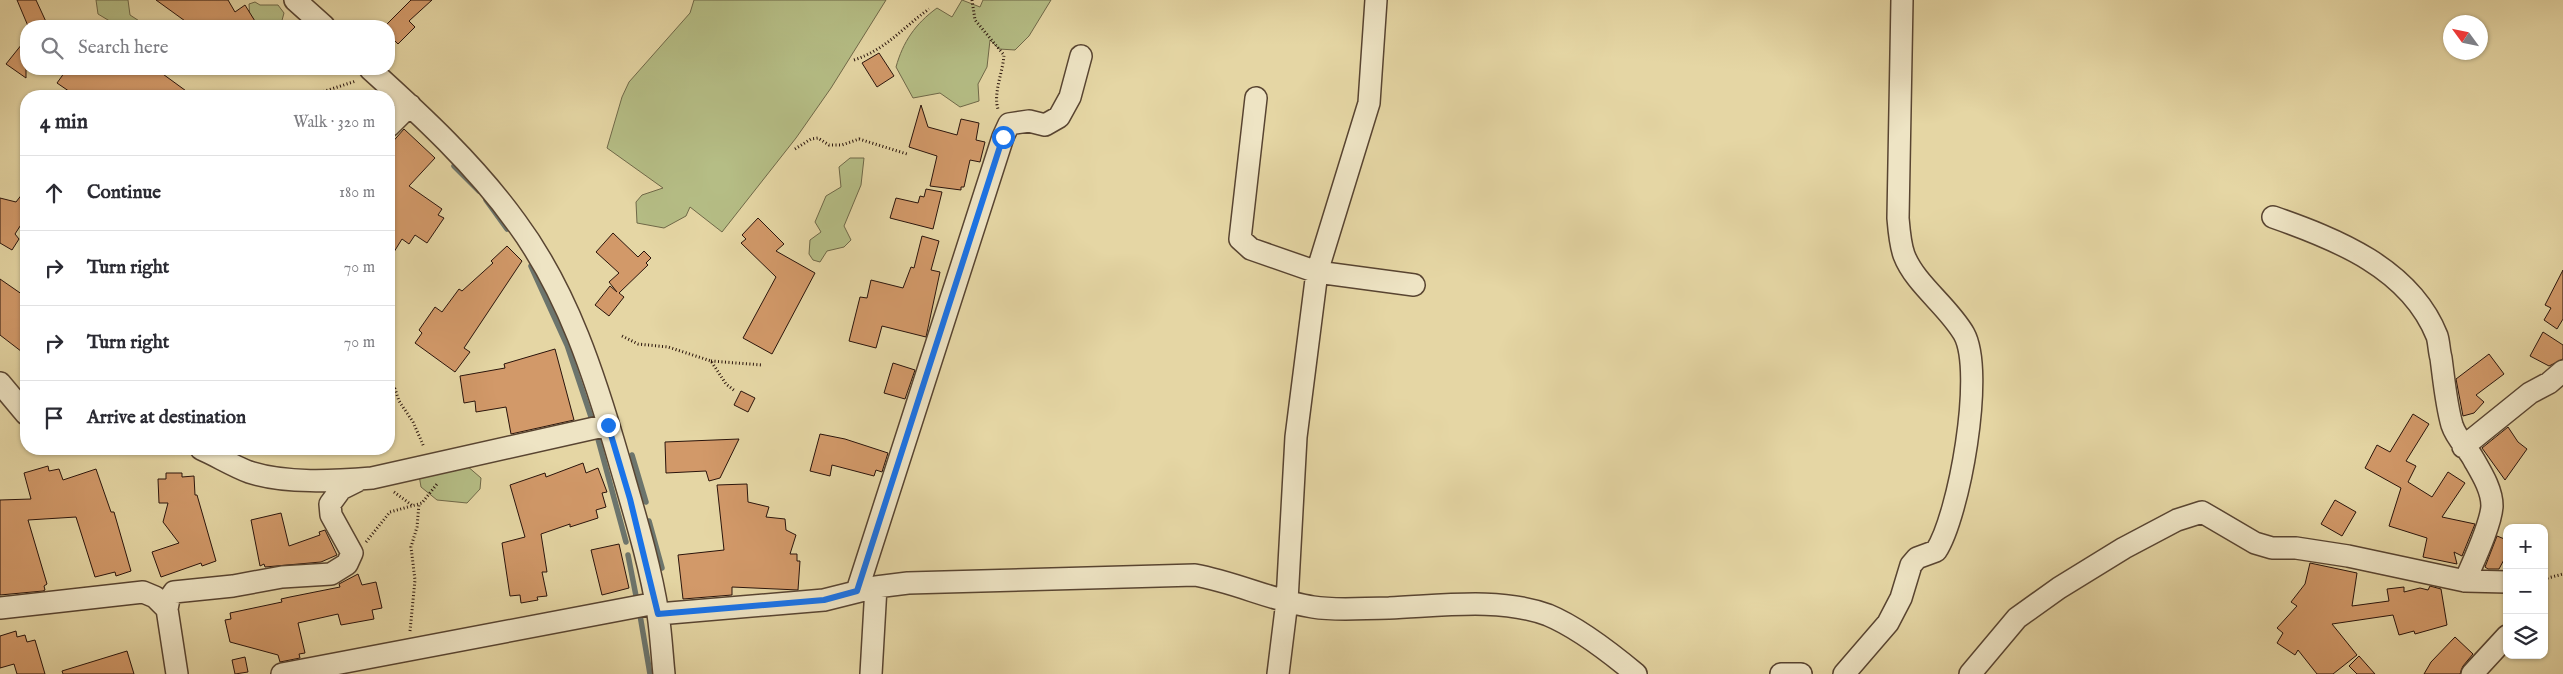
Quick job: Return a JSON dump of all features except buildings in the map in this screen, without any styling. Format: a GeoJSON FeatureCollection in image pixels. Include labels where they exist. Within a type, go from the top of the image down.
{"type":"FeatureCollection","features":[{"type":"Feature","properties":{"kind":"street"},"geometry":{"type":"LineString","coordinates":[[295,0],[317,20]]}},
{"type":"Feature","properties":{"kind":"street"},"geometry":{"type":"LineString","coordinates":[[1278,674],[1288,601],[1296,437],[1317,272],[1369,103],[1376,0]]}},
{"type":"Feature","properties":{"kind":"street"},"geometry":{"type":"LineString","coordinates":[[1844,674],[1888,623],[1901,598],[1911,565],[1917,558],[1936,551],[1941,541],[1960,478],[1971,418],[1970,354],[1965,336],[1939,300],[1913,272],[1904,255],[1900,236],[1898,218],[1902,0]]}},
{"type":"Feature","properties":{"kind":"street"},"geometry":{"type":"LineString","coordinates":[[871,674],[866,589],[997,154],[1009,124],[1028,121],[1045,125],[1059,117],[1070,96],[1081,56]]}},
{"type":"Feature","properties":{"kind":"street"},"geometry":{"type":"LineString","coordinates":[[370,75],[390,90]]}},
{"type":"Feature","properties":{"kind":"street"},"geometry":{"type":"LineString","coordinates":[[395,94],[410,105],[470,166],[516,222],[536,252],[573,320],[608,425],[657,609],[664,674]]}},
{"type":"Feature","properties":{"kind":"street"},"geometry":{"type":"LineString","coordinates":[[1256,98],[1239,227],[1240,239],[1251,249],[1317,272],[1414,285]]}},
{"type":"Feature","properties":{"kind":"street"},"geometry":{"type":"LineString","coordinates":[[395,120],[410,105]]}},
{"type":"Feature","properties":{"kind":"street"},"geometry":{"type":"LineString","coordinates":[[2273,217],[2330,238],[2376,264],[2396,280],[2419,303],[2437,337],[2448,412],[2454,431],[2463,448],[2472,456],[2484,479],[2492,506],[2465,581]]}},
{"type":"Feature","properties":{"kind":"street"},"geometry":{"type":"LineString","coordinates":[[2463,448],[2530,393],[2549,383],[2563,371]]}},
{"type":"Feature","properties":{"kind":"street"},"geometry":{"type":"LineString","coordinates":[[0,383],[20,407]]}},
{"type":"Feature","properties":{"kind":"street"},"geometry":{"type":"LineString","coordinates":[[213,455],[248,471],[267,477],[334,481],[360,479],[444,463],[608,425]]}},
{"type":"Feature","properties":{"kind":"street"},"geometry":{"type":"LineString","coordinates":[[177,674],[167,609],[169,599],[174,592],[187,589],[233,586],[282,577],[331,574],[347,564],[352,553],[332,515],[330,504],[340,488],[360,479]]}},
{"type":"Feature","properties":{"kind":"street"},"geometry":{"type":"LineString","coordinates":[[1970,674],[2017,618],[2059,588],[2132,544],[2177,520],[2202,512],[2255,543],[2272,548],[2296,548],[2348,556],[2465,581],[2503,582]]}},
{"type":"Feature","properties":{"kind":"street"},"geometry":{"type":"LineString","coordinates":[[282,674],[406,650],[657,609],[824,600],[866,589],[936,581],[1195,575],[1216,579],[1313,607],[1345,609],[1474,604],[1509,607],[1547,615],[1595,643],[1636,674]]}},
{"type":"Feature","properties":{"kind":"street"},"geometry":{"type":"LineString","coordinates":[[0,608],[143,592],[155,597],[167,609]]}},
{"type":"Feature","properties":{"kind":"street"},"geometry":{"type":"LineString","coordinates":[[2472,674],[2503,640]]}},
{"type":"Feature","properties":{"kind":"street"},"geometry":{"type":"LineString","coordinates":[[1781,674],[1801,674]]}},
{"type":"Feature","properties":{"kind":"path"},"geometry":{"type":"LineString","coordinates":[[972,0],[975,20],[1004,54],[1003,73],[997,91],[997,107],[1003,119],[1009,124]]}},
{"type":"Feature","properties":{"kind":"path"},"geometry":{"type":"LineString","coordinates":[[854,60],[872,54],[893,40],[909,23],[929,8]]}},
{"type":"Feature","properties":{"kind":"path"},"geometry":{"type":"LineString","coordinates":[[330,90],[352,84],[362,75]]}},
{"type":"Feature","properties":{"kind":"path"},"geometry":{"type":"LineString","coordinates":[[794,149],[811,139],[818,138],[829,145],[842,145],[859,139],[907,154]]}},
{"type":"Feature","properties":{"kind":"path"},"geometry":{"type":"LineString","coordinates":[[622,336],[638,344],[668,347],[711,362],[762,365]]}},
{"type":"Feature","properties":{"kind":"path"},"geometry":{"type":"LineString","coordinates":[[711,362],[726,384],[735,391]]}},
{"type":"Feature","properties":{"kind":"path"},"geometry":{"type":"LineString","coordinates":[[352,553],[373,535],[390,512],[419,504],[432,491],[444,463],[423,446],[413,422],[399,401],[395,389]]}},
{"type":"Feature","properties":{"kind":"path"},"geometry":{"type":"LineString","coordinates":[[406,650],[414,610],[415,580],[410,547],[417,527],[419,504]]}},
{"type":"Feature","properties":{"kind":"path"},"geometry":{"type":"LineString","coordinates":[[2548,578],[2563,574]]}},
{"type":"Feature","properties":{"kind":"green space"},"geometry":{"type":"Polygon","coordinates":[[[96,0],[128,0],[130,15],[138,20],[108,20],[98,14],[96,0]]]}},
{"type":"Feature","properties":{"kind":"green space"},"geometry":{"type":"Polygon","coordinates":[[[694,0],[886,0],[831,88],[796,138],[722,232],[690,207],[686,216],[664,228],[637,223],[636,202],[642,195],[663,188],[607,148],[622,97],[629,82],[690,13],[694,0]]]}},
{"type":"Feature","properties":{"kind":"green space"},"geometry":{"type":"Polygon","coordinates":[[[962,0],[980,7],[983,0],[1051,0],[1029,36],[1015,50],[999,49],[990,40],[987,67],[978,84],[979,101],[960,107],[940,93],[913,98],[896,67],[902,49],[916,27],[929,14],[937,8],[952,17],[962,0]]]}},
{"type":"Feature","properties":{"kind":"green space"},"geometry":{"type":"Polygon","coordinates":[[[255,2],[260,5],[278,5],[284,13],[282,20],[250,20],[249,4],[255,2]]]}},
{"type":"Feature","properties":{"kind":"green space"},"geometry":{"type":"Polygon","coordinates":[[[850,158],[864,158],[861,185],[844,226],[851,240],[844,247],[827,251],[820,262],[813,260],[809,254],[810,240],[821,232],[815,222],[826,196],[841,187],[839,167],[850,158]]]}},
{"type":"Feature","properties":{"kind":"green space"},"geometry":{"type":"Polygon","coordinates":[[[466,465],[481,478],[480,489],[467,503],[437,500],[421,487],[419,475],[466,465]]]}},
{"type":"Feature","properties":{"kind":"waterway"},"geometry":{"type":"LineString","coordinates":[[454,166],[479,191]]}},
{"type":"Feature","properties":{"kind":"waterway"},"geometry":{"type":"LineString","coordinates":[[486,200],[507,229]]}},
{"type":"Feature","properties":{"kind":"waterway"},"geometry":{"type":"LineString","coordinates":[[531,266],[567,345],[591,417]]}},
{"type":"Feature","properties":{"kind":"waterway"},"geometry":{"type":"LineString","coordinates":[[598,439],[626,542]]}},
{"type":"Feature","properties":{"kind":"waterway"},"geometry":{"type":"LineString","coordinates":[[632,455],[646,502]]}},
{"type":"Feature","properties":{"kind":"waterway"},"geometry":{"type":"LineString","coordinates":[[649,521],[662,568]]}},
{"type":"Feature","properties":{"kind":"waterway"},"geometry":{"type":"LineString","coordinates":[[628,555],[637,601]]}},
{"type":"Feature","properties":{"kind":"waterway"},"geometry":{"type":"LineString","coordinates":[[640,615],[650,674]]}},
{"type":"Feature","properties":{"kind":"route"},"geometry":{"type":"LineString","coordinates":[[608,425],[630,499],[658,614],[824,600],[857,591],[1003,137]]}}]}
